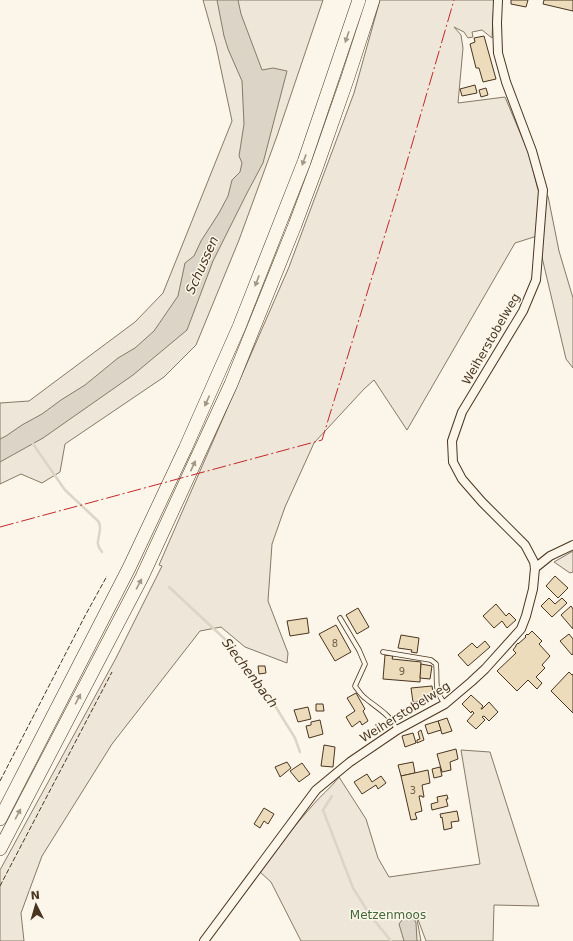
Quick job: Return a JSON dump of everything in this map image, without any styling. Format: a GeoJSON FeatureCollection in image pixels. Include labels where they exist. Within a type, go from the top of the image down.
{"type":"FeatureCollection","features":[{"type":"Feature","properties":{"kind":"highway"},"geometry":{"type":"LineString","coordinates":[[0,819],[129,568],[185,449],[233,341],[304,162],[359,0]]}},
{"type":"Feature","properties":{"kind":"highway"},"geometry":{"type":"LineString","coordinates":[[0,849],[142,577],[231,384],[317,166],[373,0]]}},
{"type":"Feature","properties":{"kind":"street","name":"Weiherstobelweg"},"geometry":{"type":"LineString","coordinates":[[204,941],[316,790],[350,762],[397,730],[445,704],[485,669],[521,629],[526,616],[533,589],[535,568],[534,562],[525,545],[482,502],[462,479],[453,462],[452,441],[462,412],[523,311],[536,280],[543,190],[532,151],[506,82],[498,53],[498,0]]}},
{"type":"Feature","properties":{"kind":"street"},"geometry":{"type":"LineString","coordinates":[[535,568],[550,556],[573,545]]}},
{"type":"Feature","properties":{"kind":"lane"},"geometry":{"type":"LineString","coordinates":[[340,618],[359,650],[365,664],[355,686],[364,697],[384,712],[395,725],[397,730]]}},
{"type":"Feature","properties":{"kind":"lane"},"geometry":{"type":"LineString","coordinates":[[383,652],[431,660],[436,664],[436,684],[439,696],[445,704]]}},
{"type":"Feature","properties":{"kind":"green space"},"geometry":{"type":"Polygon","coordinates":[[[203,0],[323,0],[277,136],[239,240],[196,345],[164,377],[65,444],[60,472],[42,483],[21,474],[0,484],[0,403],[29,401],[135,322],[163,293],[232,121],[216,46],[203,0]]]}},
{"type":"Feature","properties":{"kind":"green space"},"geometry":{"type":"Polygon","coordinates":[[[380,0],[494,0],[492,38],[482,30],[472,32],[473,37],[468,38],[464,32],[454,27],[461,35],[463,48],[458,103],[505,97],[529,154],[538,190],[548,196],[559,251],[573,298],[573,368],[566,359],[537,236],[515,243],[407,430],[374,380],[314,443],[285,507],[272,544],[268,601],[288,653],[287,663],[245,647],[221,627],[200,631],[112,744],[42,856],[21,913],[24,941],[0,941],[0,870],[116,658],[162,566],[159,565],[289,267],[354,93],[380,0]]]}},
{"type":"Feature","properties":{"kind":"green space"},"geometry":{"type":"Polygon","coordinates":[[[573,551],[573,572],[570,573],[554,562],[573,551]]]}},
{"type":"Feature","properties":{"kind":"green space","name":"Metzenmoos"},"geometry":{"type":"Polygon","coordinates":[[[461,750],[490,752],[539,906],[494,905],[493,941],[426,941],[416,914],[421,941],[301,941],[271,882],[260,872],[298,822],[339,777],[366,819],[378,858],[389,877],[480,864],[461,750]]]}},
{"type":"Feature","properties":{"kind":"water","name":"Schussen"},"geometry":{"type":"Polygon","coordinates":[[[217,0],[238,0],[241,14],[262,70],[273,68],[287,71],[263,163],[213,261],[187,330],[133,375],[43,438],[0,462],[0,439],[42,414],[85,385],[118,358],[135,348],[154,331],[178,296],[185,263],[194,256],[201,241],[228,196],[232,180],[240,172],[242,163],[239,156],[244,124],[242,81],[228,49],[217,0]]]}},
{"type":"Feature","properties":{"kind":"water"},"geometry":{"type":"Polygon","coordinates":[[[406,915],[413,916],[416,923],[417,941],[404,941],[399,924],[406,915]]]}},
{"type":"Feature","properties":{"kind":"building"},"geometry":{"type":"Polygon","coordinates":[[[511,0],[528,0],[526,7],[511,4],[511,0]]]}},
{"type":"Feature","properties":{"kind":"building"},"geometry":{"type":"Polygon","coordinates":[[[544,0],[573,0],[573,11],[543,4],[544,0]]]}},
{"type":"Feature","properties":{"kind":"building"},"geometry":{"type":"Polygon","coordinates":[[[484,36],[496,79],[483,82],[479,68],[476,68],[470,44],[475,42],[474,38],[484,36]]]}},
{"type":"Feature","properties":{"kind":"building"},"geometry":{"type":"Polygon","coordinates":[[[475,85],[477,93],[462,96],[460,89],[475,85]]]}},
{"type":"Feature","properties":{"kind":"building"},"geometry":{"type":"Polygon","coordinates":[[[486,88],[488,95],[481,97],[479,90],[486,88]]]}},
{"type":"Feature","properties":{"kind":"building"},"geometry":{"type":"Polygon","coordinates":[[[555,576],[568,588],[558,598],[546,586],[555,576]]]}},
{"type":"Feature","properties":{"kind":"building"},"geometry":{"type":"Polygon","coordinates":[[[549,598],[555,604],[562,598],[567,603],[552,617],[541,606],[549,598]]]}},
{"type":"Feature","properties":{"kind":"building"},"geometry":{"type":"Polygon","coordinates":[[[496,604],[506,616],[509,613],[516,620],[507,628],[502,621],[494,628],[483,616],[496,604]]]}},
{"type":"Feature","properties":{"kind":"building"},"geometry":{"type":"Polygon","coordinates":[[[571,606],[573,609],[573,629],[561,615],[571,606]]]}},
{"type":"Feature","properties":{"kind":"building"},"geometry":{"type":"Polygon","coordinates":[[[358,608],[369,627],[357,634],[346,615],[358,608]]]}},
{"type":"Feature","properties":{"kind":"building"},"geometry":{"type":"Polygon","coordinates":[[[307,618],[309,633],[290,636],[287,621],[307,618]]]}},
{"type":"Feature","properties":{"kind":"building"},"geometry":{"type":"Polygon","coordinates":[[[336,625],[351,652],[335,661],[319,634],[336,625]]]}},
{"type":"Feature","properties":{"kind":"building"},"geometry":{"type":"Polygon","coordinates":[[[532,631],[542,641],[539,644],[550,656],[542,665],[545,668],[536,677],[542,683],[537,689],[528,680],[517,691],[497,671],[516,653],[513,650],[516,645],[532,631]]]}},
{"type":"Feature","properties":{"kind":"building"},"geometry":{"type":"Polygon","coordinates":[[[569,634],[573,639],[572,655],[560,641],[569,634]]]}},
{"type":"Feature","properties":{"kind":"building"},"geometry":{"type":"Polygon","coordinates":[[[401,635],[419,638],[417,653],[411,652],[412,650],[398,648],[401,635]]]}},
{"type":"Feature","properties":{"kind":"building"},"geometry":{"type":"Polygon","coordinates":[[[485,641],[490,647],[468,666],[458,655],[472,643],[477,648],[485,641]]]}},
{"type":"Feature","properties":{"kind":"building"},"geometry":{"type":"Polygon","coordinates":[[[385,655],[393,656],[392,659],[421,662],[420,682],[383,679],[385,655]]]}},
{"type":"Feature","properties":{"kind":"building"},"geometry":{"type":"Polygon","coordinates":[[[421,664],[432,666],[430,679],[420,678],[421,664]]]}},
{"type":"Feature","properties":{"kind":"building"},"geometry":{"type":"Polygon","coordinates":[[[258,666],[265,666],[266,673],[259,674],[258,666]]]}},
{"type":"Feature","properties":{"kind":"building"},"geometry":{"type":"Polygon","coordinates":[[[569,672],[572,675],[573,674],[573,713],[551,691],[569,672]]]}},
{"type":"Feature","properties":{"kind":"building"},"geometry":{"type":"Polygon","coordinates":[[[432,686],[434,699],[413,702],[411,688],[432,686]]]}},
{"type":"Feature","properties":{"kind":"building"},"geometry":{"type":"Polygon","coordinates":[[[356,693],[365,709],[363,711],[368,721],[362,725],[360,721],[352,727],[346,717],[355,711],[347,698],[356,693]]]}},
{"type":"Feature","properties":{"kind":"building"},"geometry":{"type":"Polygon","coordinates":[[[471,695],[483,706],[481,709],[489,702],[498,712],[489,721],[484,716],[482,717],[485,720],[476,729],[467,721],[474,713],[472,711],[471,713],[462,704],[471,695]]]}},
{"type":"Feature","properties":{"kind":"building"},"geometry":{"type":"Polygon","coordinates":[[[316,704],[323,704],[324,711],[316,711],[316,704]]]}},
{"type":"Feature","properties":{"kind":"building"},"geometry":{"type":"Polygon","coordinates":[[[308,707],[311,719],[298,722],[294,710],[308,707]]]}},
{"type":"Feature","properties":{"kind":"building"},"geometry":{"type":"Polygon","coordinates":[[[447,718],[452,731],[442,734],[438,721],[447,718]]]}},
{"type":"Feature","properties":{"kind":"building"},"geometry":{"type":"Polygon","coordinates":[[[320,720],[323,734],[309,738],[306,726],[311,725],[311,722],[320,720]]]}},
{"type":"Feature","properties":{"kind":"building"},"geometry":{"type":"Polygon","coordinates":[[[438,721],[441,730],[428,734],[425,725],[438,721]]]}},
{"type":"Feature","properties":{"kind":"building"},"geometry":{"type":"Polygon","coordinates":[[[421,730],[424,740],[417,743],[417,740],[420,739],[418,732],[421,730]]]}},
{"type":"Feature","properties":{"kind":"building"},"geometry":{"type":"Polygon","coordinates":[[[413,733],[416,743],[405,747],[402,736],[413,733]]]}},
{"type":"Feature","properties":{"kind":"building"},"geometry":{"type":"Polygon","coordinates":[[[324,745],[335,747],[333,767],[321,766],[324,745]]]}},
{"type":"Feature","properties":{"kind":"building"},"geometry":{"type":"Polygon","coordinates":[[[456,749],[458,759],[450,762],[451,770],[442,772],[437,754],[456,749]]]}},
{"type":"Feature","properties":{"kind":"building"},"geometry":{"type":"Polygon","coordinates":[[[287,762],[291,768],[280,777],[275,767],[287,762]]]}},
{"type":"Feature","properties":{"kind":"building"},"geometry":{"type":"Polygon","coordinates":[[[413,762],[415,773],[401,776],[398,765],[413,762]]]}},
{"type":"Feature","properties":{"kind":"building"},"geometry":{"type":"Polygon","coordinates":[[[302,763],[310,774],[299,782],[290,771],[302,763]]]}},
{"type":"Feature","properties":{"kind":"building"},"geometry":{"type":"Polygon","coordinates":[[[440,767],[442,776],[434,778],[432,769],[440,767]]]}},
{"type":"Feature","properties":{"kind":"building"},"geometry":{"type":"Polygon","coordinates":[[[428,770],[430,783],[422,785],[424,797],[419,796],[422,811],[415,813],[417,819],[411,820],[401,776],[428,770]]]}},
{"type":"Feature","properties":{"kind":"building"},"geometry":{"type":"Polygon","coordinates":[[[367,774],[372,782],[381,776],[386,783],[378,789],[376,785],[362,794],[354,782],[367,774]]]}},
{"type":"Feature","properties":{"kind":"building"},"geometry":{"type":"Polygon","coordinates":[[[447,795],[448,799],[446,799],[448,806],[432,810],[431,804],[438,802],[437,797],[447,795]]]}},
{"type":"Feature","properties":{"kind":"building"},"geometry":{"type":"Polygon","coordinates":[[[264,808],[274,814],[268,824],[264,821],[260,828],[254,824],[264,808]]]}},
{"type":"Feature","properties":{"kind":"building"},"geometry":{"type":"Polygon","coordinates":[[[457,811],[459,821],[451,822],[452,828],[444,830],[442,817],[441,818],[440,814],[457,811]]]}},
{"type":"Feature","properties":{"kind":"waterway","name":"Siechenbach"},"geometry":{"type":"LineString","coordinates":[[31,441],[65,490],[98,522],[100,528],[98,546],[102,552]]}},
{"type":"Feature","properties":{"kind":"waterway","name":"Siechenbach"},"geometry":{"type":"LineString","coordinates":[[169,587],[229,643],[269,696],[295,738],[300,752]]}},
{"type":"Feature","properties":{"kind":"waterway","name":"Siechenbach"},"geometry":{"type":"LineString","coordinates":[[332,796],[323,810],[353,888],[370,915],[391,941]]}},
{"type":"Feature","properties":{"kind":"fence"},"geometry":{"type":"LineString","coordinates":[[0,781],[107,576]]}},
{"type":"Feature","properties":{"kind":"fence"},"geometry":{"type":"LineString","coordinates":[[0,886],[112,672]]}},
{"type":"Feature","properties":{"kind":"power"},"geometry":{"type":"LineString","coordinates":[[0,527],[322,440],[399,189],[454,0]]}}]}
